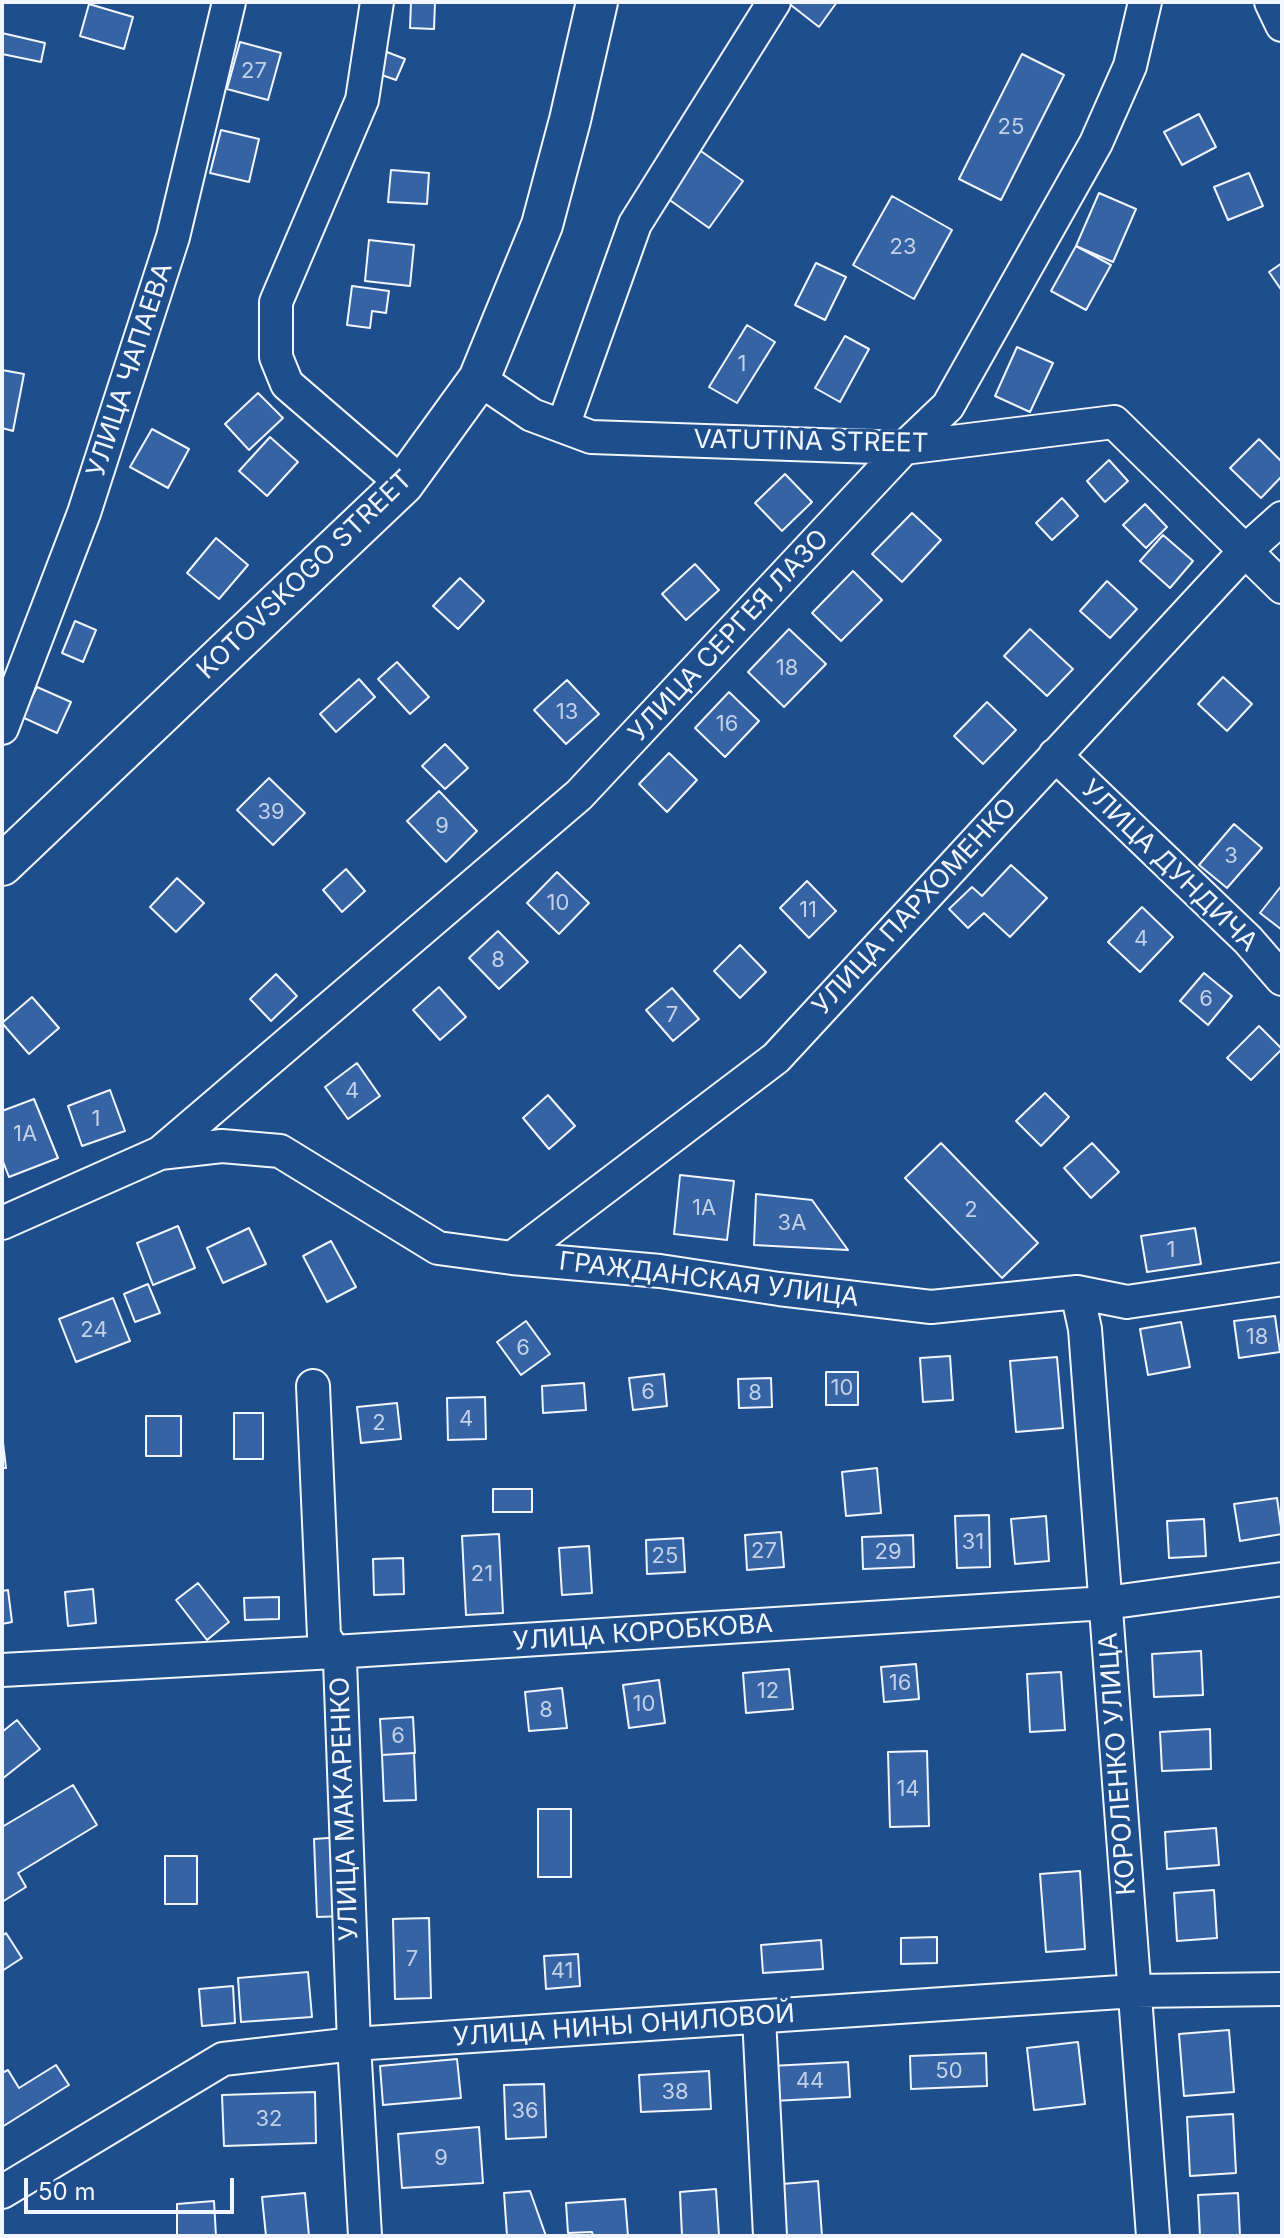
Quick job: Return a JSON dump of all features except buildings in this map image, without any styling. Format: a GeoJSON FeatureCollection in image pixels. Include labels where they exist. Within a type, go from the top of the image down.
{"type":"FeatureCollection","features":[{"type":"Feature","properties":{"kind":"main road","name":"KOTOVSKOGO STREET"},"geometry":{"type":"LineString","coordinates":[[2,865],[403,484],[479,379],[542,225],[597,2]]}},
{"type":"Feature","properties":{"kind":"street","name":"УЛИЦА ЧАПАЕВА"},"geometry":{"type":"LineString","coordinates":[[2,728],[84,513],[173,237],[229,2]]}},
{"type":"Feature","properties":{"kind":"street"},"geometry":{"type":"LineString","coordinates":[[377,2],[362,100],[276,302],[276,357],[287,384],[403,484]]}},
{"type":"Feature","properties":{"kind":"street"},"geometry":{"type":"LineString","coordinates":[[563,426],[635,224],[774,2]]}},
{"type":"Feature","properties":{"kind":"street","name":"УЛИЦА СЕРГЕЯ ЛАЗО"},"geometry":{"type":"LineString","coordinates":[[160,1153],[579,795],[904,448],[948,406],[1096,143],[1130,66],[1145,2]]}},
{"type":"Feature","properties":{"kind":"street"},"geometry":{"type":"LineString","coordinates":[[1271,2],[1282,25]]}},
{"type":"Feature","properties":{"kind":"street","name":"VATUTINA STREET"},"geometry":{"type":"LineString","coordinates":[[479,379],[532,415],[591,437],[904,448],[1114,422],[1282,587]]}},
{"type":"Feature","properties":{"kind":"street","name":"УЛИЦА ПАРХОМЕНКО"},"geometry":{"type":"LineString","coordinates":[[512,1258],[776,1058],[1244,552],[1282,518]]}},
{"type":"Feature","properties":{"kind":"street","name":"УЛИЦА ДУНДИЧА"},"geometry":{"type":"LineString","coordinates":[[1055,755],[1248,940],[1282,979]]}},
{"type":"Feature","properties":{"kind":"street","name":"ГРАЖДАНСКАЯ УЛИЦА"},"geometry":{"type":"LineString","coordinates":[[160,1153],[222,1146],[280,1151],[438,1248],[660,1271],[931,1307],[1077,1292],[1127,1302],[1282,1279]]}},
{"type":"Feature","properties":{"kind":"street"},"geometry":{"type":"LineString","coordinates":[[2,1223],[160,1153]]}},
{"type":"Feature","properties":{"kind":"street","name":"КОРОЛЕНКО УЛИЦА"},"geometry":{"type":"LineString","coordinates":[[1077,1292],[1085,1329],[1153,2236]]}},
{"type":"Feature","properties":{"kind":"street","name":"УЛИЦА МАКАРЕНКО"},"geometry":{"type":"LineString","coordinates":[[313,1386],[324,1636],[340,1661],[354,2044],[365,2236]]}},
{"type":"Feature","properties":{"kind":"street","name":"УЛИЦА КОРОБКОВА"},"geometry":{"type":"LineString","coordinates":[[2,1670],[1106,1603],[1282,1579]]}},
{"type":"Feature","properties":{"kind":"street","name":"УЛИЦА НИНЫ ОНИЛОВОЙ"},"geometry":{"type":"LineString","coordinates":[[2,2192],[223,2059],[354,2044],[1135,1991],[1282,1989]]}},
{"type":"Feature","properties":{"kind":"street"},"geometry":{"type":"LineString","coordinates":[[759,2017],[770,2236]]}}]}
